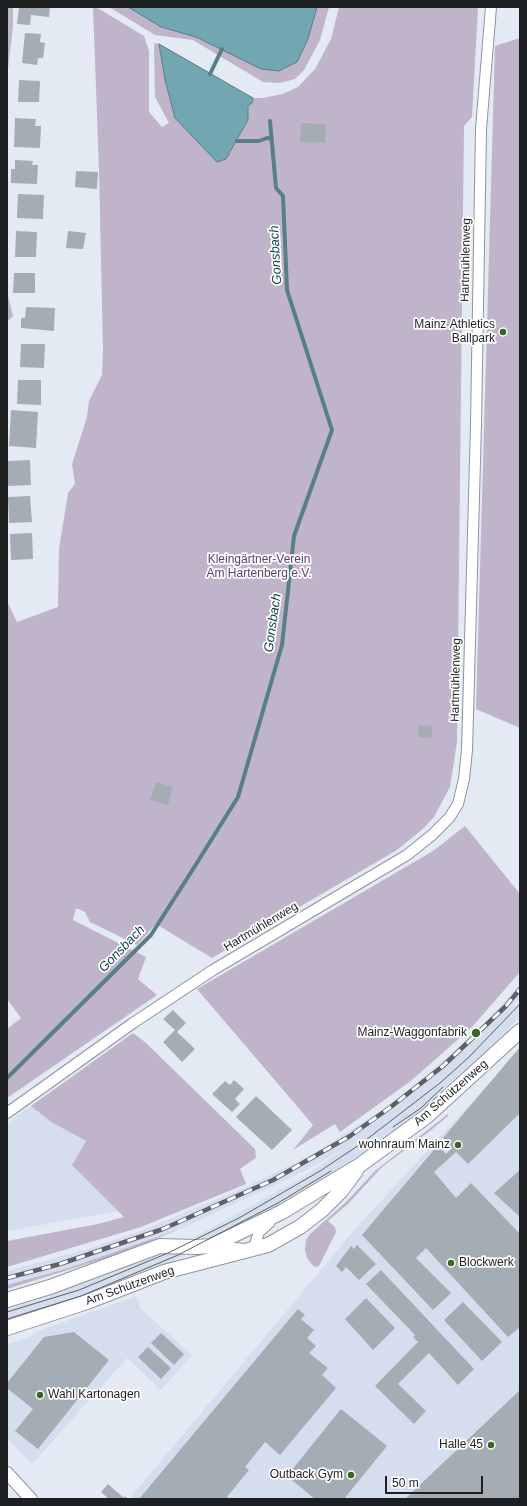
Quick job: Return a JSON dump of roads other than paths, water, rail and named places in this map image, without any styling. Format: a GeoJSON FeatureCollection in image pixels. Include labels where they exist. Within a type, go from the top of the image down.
{"type":"FeatureCollection","features":[{"type":"Feature","properties":{"kind":"main road","name":"Am Schützenweg"},"geometry":{"type":"LineString","coordinates":[[7,1300],[50,1288],[160,1246],[211,1246],[282,1212],[360,1165],[428,1116],[520,1031]]}},
{"type":"Feature","properties":{"kind":"main road","name":"Am Schützenweg"},"geometry":{"type":"LineString","coordinates":[[7,1328],[92,1300],[164,1272],[255,1250],[278,1240],[322,1210],[342,1191],[360,1165]]}},
{"type":"Feature","properties":{"kind":"street","name":"Hartmühlenweg"},"geometry":{"type":"LineString","coordinates":[[7,1113],[133,1024],[213,970],[407,855],[432,835],[449,818],[458,804],[464,779],[467,750],[476,417],[481,129],[491,7]]}},
{"type":"Feature","properties":{"kind":"street","name":"Am Schützenweg"},"geometry":{"type":"LineString","coordinates":[[211,1246],[255,1250],[256,1238],[259,1232],[282,1212]]}},
{"type":"Feature","properties":{"kind":"street"},"geometry":{"type":"LineString","coordinates":[[7,1473],[31,1499]]}},
{"type":"Feature","properties":{"kind":"water"},"geometry":{"type":"Polygon","coordinates":[[[128,7],[317,7],[308,39],[297,62],[279,71],[261,69],[196,37],[161,27],[128,7]]]}},
{"type":"Feature","properties":{"kind":"water"},"geometry":{"type":"Polygon","coordinates":[[[159,44],[253,98],[252,103],[248,106],[248,120],[226,159],[217,162],[175,118],[165,80],[159,44]]]}},
{"type":"Feature","properties":{"kind":"waterway"},"geometry":{"type":"LineString","coordinates":[[210,74],[222,49]]}},
{"type":"Feature","properties":{"kind":"waterway","name":"Gonsbach"},"geometry":{"type":"LineString","coordinates":[[7,1078],[151,935],[195,866],[238,797],[282,645],[294,536],[332,430],[287,290],[283,196],[276,188],[270,121]]}},
{"type":"Feature","properties":{"kind":"waterway"},"geometry":{"type":"LineString","coordinates":[[237,141],[259,141],[267,138],[272,139]]}},
{"type":"Feature","properties":{"kind":"tram line"},"geometry":{"type":"LineString","coordinates":[[7,1312],[79,1290],[168,1253],[239,1218],[320,1171],[362,1143],[440,1083],[469,1057],[520,1004]]}},
{"type":"Feature","properties":{"kind":"tram line"},"geometry":{"type":"LineString","coordinates":[[393,1127],[421,1108],[443,1087]]}},
{"type":"Feature","properties":{"kind":"tram line"},"geometry":{"type":"LineString","coordinates":[[7,1319],[81,1296],[178,1255],[278,1203],[331,1171]]}},
{"type":"Feature","properties":{"kind":"railway"},"geometry":{"type":"LineString","coordinates":[[7,1278],[60,1264],[163,1229],[273,1180],[350,1136],[392,1106],[443,1066],[506,1006],[520,989]]}},
{"type":"Feature","properties":{"kind":"place","name":"Mainz Athletics Ballpark"},"geometry":{"type":"Point","coordinates":[503,332]}},
{"type":"Feature","properties":{"kind":"place","name":"Mainz-Waggonfabrik"},"geometry":{"type":"Point","coordinates":[476,1033]}},
{"type":"Feature","properties":{"kind":"place","name":"wohnraum Mainz"},"geometry":{"type":"Point","coordinates":[458,1145]}},
{"type":"Feature","properties":{"kind":"place","name":"Blockwerk"},"geometry":{"type":"Point","coordinates":[451,1263]}},
{"type":"Feature","properties":{"kind":"place","name":"Wahl Kartonagen"},"geometry":{"type":"Point","coordinates":[40,1395]}},
{"type":"Feature","properties":{"kind":"place","name":"Halle 45"},"geometry":{"type":"Point","coordinates":[491,1445]}},
{"type":"Feature","properties":{"kind":"place","name":"Outback Gym"},"geometry":{"type":"Point","coordinates":[351,1475]}},
{"type":"Feature","properties":{"kind":"park label","name":"Kleingärtner-Verein Am Hartenberg e.V."},"geometry":{"type":"Point","coordinates":[259,567]}}]}
